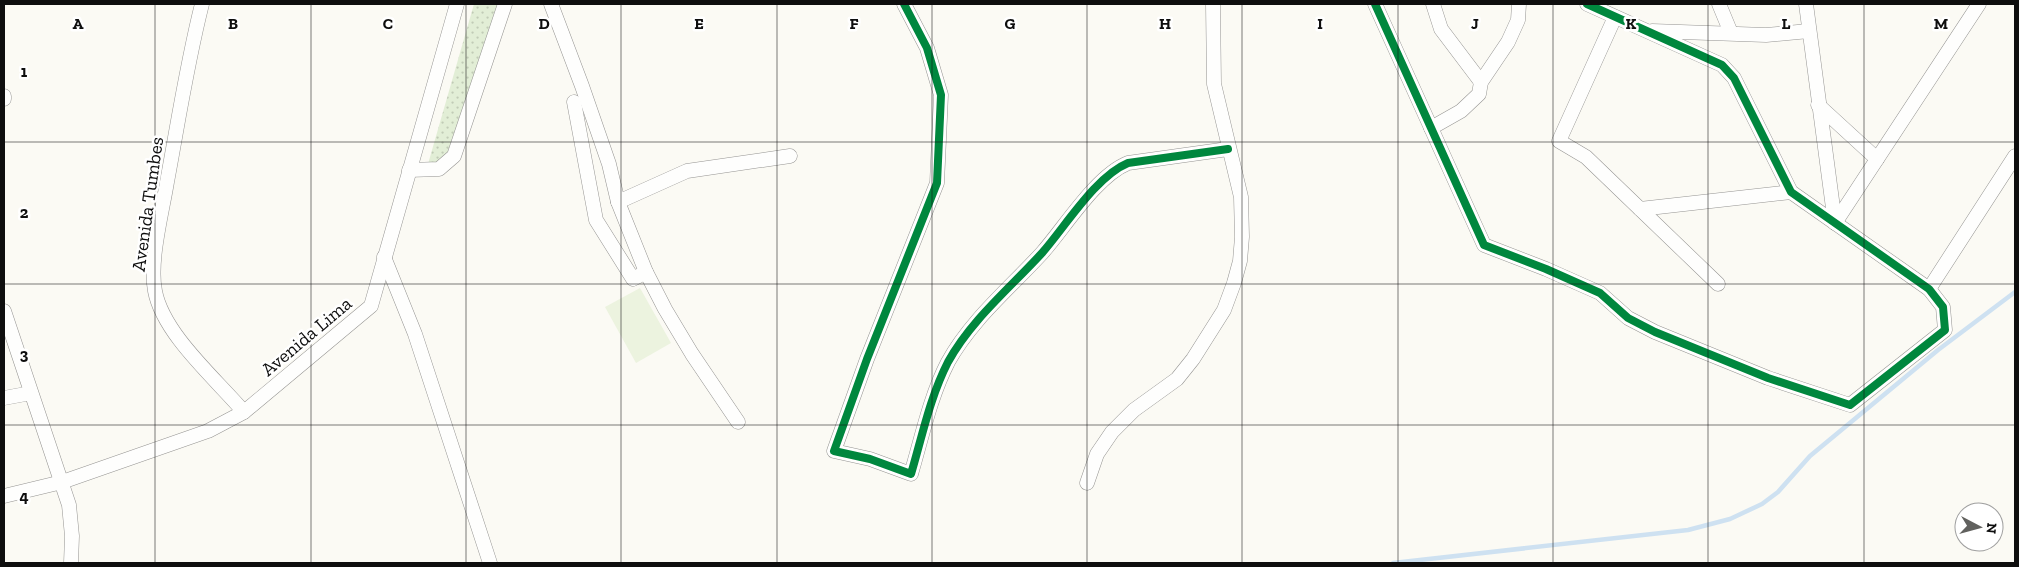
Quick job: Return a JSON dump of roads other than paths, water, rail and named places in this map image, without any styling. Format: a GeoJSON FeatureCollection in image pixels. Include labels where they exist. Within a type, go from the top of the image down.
{"type":"FeatureCollection","features":[{"type":"Feature","properties":{"kind":"street","name":"Avenida Tumbes"},"geometry":{"type":"LineString","coordinates":[[202,4],[190,48],[158,232],[154,269],[155,292],[176,336],[244,412]]}},
{"type":"Feature","properties":{"kind":"street","name":"Avenida Lima"},"geometry":{"type":"LineString","coordinates":[[4,496],[62,482],[208,431],[244,412],[371,306],[456,4]]}},
{"type":"Feature","properties":{"kind":"street"},"geometry":{"type":"LineString","coordinates":[[409,170],[439,169],[454,156],[505,4]]}},
{"type":"Feature","properties":{"kind":"street"},"geometry":{"type":"LineString","coordinates":[[551,4],[609,164],[618,202],[646,272],[665,310],[738,422]]}},
{"type":"Feature","properties":{"kind":"street"},"geometry":{"type":"LineString","coordinates":[[904,4],[927,48],[941,95],[937,183],[867,359],[834,451],[870,459],[911,474],[930,406],[947,364],[959,343],[978,320],[1043,253],[1091,194],[1116,168],[1128,164],[1228,149]]}},
{"type":"Feature","properties":{"kind":"street"},"geometry":{"type":"LineString","coordinates":[[1087,483],[1097,454],[1112,432],[1134,410],[1177,379],[1207,338],[1224,310],[1240,261],[1242,237],[1241,197],[1214,84],[1213,4]]}},
{"type":"Feature","properties":{"kind":"street"},"geometry":{"type":"LineString","coordinates":[[1375,4],[1484,245],[1546,269],[1600,293],[1628,318],[1655,332],[1768,378],[1850,405],[1945,330],[1943,306],[1929,289],[1791,192],[1734,78],[1722,65],[1587,4]]}},
{"type":"Feature","properties":{"kind":"street"},"geometry":{"type":"LineString","coordinates":[[1433,4],[1441,29],[1481,82]]}},
{"type":"Feature","properties":{"kind":"street"},"geometry":{"type":"LineString","coordinates":[[1431,128],[1460,111],[1479,94],[1481,82],[1508,42],[1518,20],[1519,4]]}},
{"type":"Feature","properties":{"kind":"street"},"geometry":{"type":"LineString","coordinates":[[1718,4],[1731,33]]}},
{"type":"Feature","properties":{"kind":"street"},"geometry":{"type":"LineString","coordinates":[[1806,4],[1835,222]]}},
{"type":"Feature","properties":{"kind":"street"},"geometry":{"type":"LineString","coordinates":[[1835,222],[1979,4]]}},
{"type":"Feature","properties":{"kind":"street"},"geometry":{"type":"LineString","coordinates":[[1615,18],[1559,141],[1586,157],[1718,284]]}},
{"type":"Feature","properties":{"kind":"street"},"geometry":{"type":"LineString","coordinates":[[1644,31],[1766,34],[1809,31]]}},
{"type":"Feature","properties":{"kind":"street"},"geometry":{"type":"LineString","coordinates":[[574,102],[596,220],[633,279],[646,272]]}},
{"type":"Feature","properties":{"kind":"street"},"geometry":{"type":"LineString","coordinates":[[1818,105],[1877,159]]}},
{"type":"Feature","properties":{"kind":"street"},"geometry":{"type":"LineString","coordinates":[[618,202],[687,171],[790,156]]}},
{"type":"Feature","properties":{"kind":"street"},"geometry":{"type":"LineString","coordinates":[[1929,289],[2015,156]]}},
{"type":"Feature","properties":{"kind":"street"},"geometry":{"type":"LineString","coordinates":[[1640,209],[1791,192]]}},
{"type":"Feature","properties":{"kind":"street"},"geometry":{"type":"LineString","coordinates":[[384,257],[415,334],[490,563]]}},
{"type":"Feature","properties":{"kind":"street"},"geometry":{"type":"LineString","coordinates":[[4,311],[69,504],[72,536],[71,563]]}},
{"type":"Feature","properties":{"kind":"street"},"geometry":{"type":"LineString","coordinates":[[4,398],[31,392]]}},
{"type":"Feature","properties":{"kind":"waterway"},"geometry":{"type":"LineString","coordinates":[[1393,563],[1688,530],[1730,519],[1762,504],[1778,492],[1810,456],[1938,350],[2015,292]]}}]}
